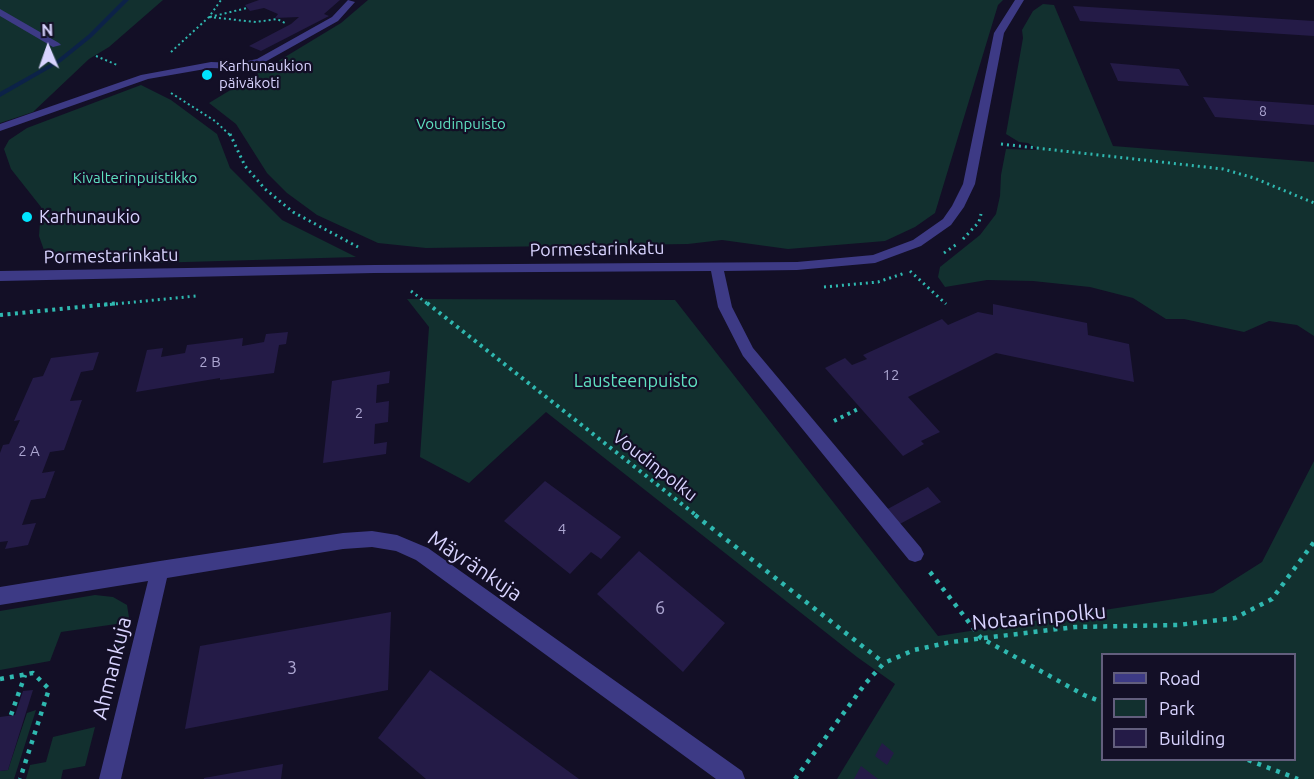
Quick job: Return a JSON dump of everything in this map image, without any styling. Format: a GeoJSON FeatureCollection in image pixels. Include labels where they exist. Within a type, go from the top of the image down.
{"type":"FeatureCollection","features":[{"type":"Feature","properties":{"kind":"street","name":"Pormestarinkatu"},"geometry":{"type":"LineString","coordinates":[[0,276],[374,269],[824,265],[875,259],[917,243],[947,222],[958,207],[969,184],[999,33],[1007,17],[1020,0]]}},
{"type":"Feature","properties":{"kind":"street"},"geometry":{"type":"LineString","coordinates":[[0,128],[145,77],[202,67],[238,66],[260,61],[335,19],[351,2]]}},
{"type":"Feature","properties":{"kind":"street"},"geometry":{"type":"LineString","coordinates":[[0,12],[57,45]]}},
{"type":"Feature","properties":{"kind":"street"},"geometry":{"type":"LineString","coordinates":[[716,266],[725,307],[748,352],[915,554]]}},
{"type":"Feature","properties":{"kind":"street","name":"Mäyränkuja"},"geometry":{"type":"LineString","coordinates":[[0,596],[343,541],[372,539],[397,543],[422,554],[443,568],[734,779]]}},
{"type":"Feature","properties":{"kind":"street","name":"Ahmankuja"},"geometry":{"type":"LineString","coordinates":[[110,779],[160,569]]}},
{"type":"Feature","properties":{"kind":"path"},"geometry":{"type":"LineString","coordinates":[[165,57],[209,17],[221,0]]}},
{"type":"Feature","properties":{"kind":"path"},"geometry":{"type":"LineString","coordinates":[[209,17],[247,8]]}},
{"type":"Feature","properties":{"kind":"path"},"geometry":{"type":"LineString","coordinates":[[209,17],[256,22],[277,19],[286,24]]}},
{"type":"Feature","properties":{"kind":"path"},"geometry":{"type":"LineString","coordinates":[[169,92],[215,121],[231,135],[245,166],[265,189],[293,212],[371,254],[374,269]]}},
{"type":"Feature","properties":{"kind":"path"},"geometry":{"type":"LineString","coordinates":[[998,154],[1002,134]]}},
{"type":"Feature","properties":{"kind":"path"},"geometry":{"type":"LineString","coordinates":[[1001,144],[1223,169],[1254,178],[1314,203]]}},
{"type":"Feature","properties":{"kind":"path"},"geometry":{"type":"LineString","coordinates":[[941,255],[967,237],[979,222],[983,207]]}},
{"type":"Feature","properties":{"kind":"path"},"geometry":{"type":"LineString","coordinates":[[816,287],[866,284],[918,267]]}},
{"type":"Feature","properties":{"kind":"path"},"geometry":{"type":"LineString","coordinates":[[910,271],[946,304]]}},
{"type":"Feature","properties":{"kind":"path","name":"Voudinpolku"},"geometry":{"type":"LineString","coordinates":[[421,290],[410,290],[884,663]]}},
{"type":"Feature","properties":{"kind":"path"},"geometry":{"type":"LineString","coordinates":[[0,315],[205,296]]}},
{"type":"Feature","properties":{"kind":"path","name":"Notaarinpolku"},"geometry":{"type":"LineString","coordinates":[[795,779],[865,684],[884,663],[914,650],[981,638],[1075,627],[1178,625],[1235,618],[1272,599],[1314,542]]}},
{"type":"Feature","properties":{"kind":"path"},"geometry":{"type":"LineString","coordinates":[[915,554],[981,638],[1084,695],[1101,702]]}},
{"type":"Feature","properties":{"kind":"path"},"geometry":{"type":"LineString","coordinates":[[0,679],[33,673],[49,689],[20,779]]}},
{"type":"Feature","properties":{"kind":"path"},"geometry":{"type":"LineString","coordinates":[[11,715],[25,675]]}},
{"type":"Feature","properties":{"kind":"path"},"geometry":{"type":"LineString","coordinates":[[1253,761],[1298,779]]}},
{"type":"Feature","properties":{"kind":"green space"},"geometry":{"type":"Polygon","coordinates":[[[0,0],[163,0],[109,47],[89,59],[33,112],[0,123],[0,0]]]}},
{"type":"Feature","properties":{"kind":"green space","name":"Voudinpuisto"},"geometry":{"type":"Polygon","coordinates":[[[368,0],[1003,0],[998,5],[935,213],[915,227],[885,241],[788,249],[722,240],[688,244],[426,248],[378,243],[317,215],[287,193],[267,173],[236,124],[209,103],[341,23],[368,0]]]}},
{"type":"Feature","properties":{"kind":"green space"},"geometry":{"type":"Polygon","coordinates":[[[1043,4],[1054,5],[1113,146],[1314,162],[1314,336],[1297,325],[1269,321],[1244,332],[1184,319],[1166,319],[1133,298],[1090,287],[1033,281],[987,280],[945,287],[938,277],[940,267],[980,235],[996,214],[1006,149],[1039,150],[1006,134],[1023,38],[1022,30],[1033,11],[1043,4]]]}},
{"type":"Feature","properties":{"kind":"green space","name":"Kivalterinpuistikko"},"geometry":{"type":"Polygon","coordinates":[[[141,85],[171,100],[217,134],[230,168],[282,220],[356,257],[152,263],[69,260],[45,253],[39,236],[41,207],[11,169],[4,149],[9,140],[27,128],[141,85]]]}},
{"type":"Feature","properties":{"kind":"green space","name":"Lausteenpuisto"},"geometry":{"type":"Polygon","coordinates":[[[407,299],[675,300],[938,636],[1213,593],[1262,562],[1314,461],[1314,779],[837,779],[895,684],[857,657],[546,412],[469,483],[420,457],[429,327],[407,299]]]}},
{"type":"Feature","properties":{"kind":"green space"},"geometry":{"type":"Polygon","coordinates":[[[95,595],[113,597],[127,605],[130,624],[124,648],[116,649],[123,623],[61,632],[50,661],[0,670],[0,611],[95,595]]]}},
{"type":"Feature","properties":{"kind":"green space"},"geometry":{"type":"Polygon","coordinates":[[[36,710],[14,779],[0,779],[0,771],[8,770],[27,713],[36,710]]]}},
{"type":"Feature","properties":{"kind":"green space"},"geometry":{"type":"Polygon","coordinates":[[[95,727],[85,766],[63,770],[61,779],[26,779],[30,765],[46,762],[53,737],[95,727]]]}},
{"type":"Feature","properties":{"kind":"building"},"geometry":{"type":"Polygon","coordinates":[[[259,0],[340,0],[324,14],[329,16],[261,51],[249,46],[291,24],[299,17],[275,18],[278,14],[264,8],[250,11],[245,5],[259,0]]]}},
{"type":"Feature","properties":{"kind":"building"},"geometry":{"type":"Polygon","coordinates":[[[1073,6],[1314,21],[1314,36],[1080,21],[1073,6]]]}},
{"type":"Feature","properties":{"kind":"building"},"geometry":{"type":"Polygon","coordinates":[[[1110,63],[1179,69],[1189,86],[1118,81],[1110,63]]]}},
{"type":"Feature","properties":{"kind":"building"},"geometry":{"type":"Polygon","coordinates":[[[1203,97],[1314,105],[1314,125],[1215,117],[1203,97]]]}},
{"type":"Feature","properties":{"kind":"building"},"geometry":{"type":"Polygon","coordinates":[[[993,304],[1087,323],[1088,335],[1129,344],[1134,382],[996,353],[908,397],[940,432],[921,441],[924,444],[903,456],[825,368],[845,358],[852,365],[867,359],[863,355],[942,319],[948,325],[978,312],[993,315],[993,304]]]}},
{"type":"Feature","properties":{"kind":"building"},"geometry":{"type":"Polygon","coordinates":[[[288,332],[286,344],[279,345],[274,373],[220,380],[220,378],[136,392],[147,350],[163,348],[161,357],[185,353],[187,345],[243,338],[242,346],[264,342],[266,334],[288,332]]]}},
{"type":"Feature","properties":{"kind":"building"},"geometry":{"type":"Polygon","coordinates":[[[99,352],[93,370],[81,372],[70,401],[82,400],[64,450],[50,452],[42,473],[55,471],[45,498],[31,500],[22,525],[36,523],[28,545],[5,549],[8,541],[0,542],[0,453],[3,445],[9,444],[20,420],[14,421],[33,378],[43,376],[51,358],[99,352]]]}},
{"type":"Feature","properties":{"kind":"building"},"geometry":{"type":"Polygon","coordinates":[[[390,371],[389,383],[377,385],[376,403],[389,401],[388,422],[375,424],[374,444],[387,442],[386,454],[323,463],[332,381],[390,371]]]}},
{"type":"Feature","properties":{"kind":"building"},"geometry":{"type":"Polygon","coordinates":[[[545,481],[621,537],[601,559],[591,552],[570,574],[504,521],[545,481]]]}},
{"type":"Feature","properties":{"kind":"building"},"geometry":{"type":"Polygon","coordinates":[[[928,487],[941,502],[896,526],[884,511],[928,487]]]}},
{"type":"Feature","properties":{"kind":"building"},"geometry":{"type":"Polygon","coordinates":[[[639,551],[725,623],[683,672],[597,594],[639,551]]]}},
{"type":"Feature","properties":{"kind":"building"},"geometry":{"type":"Polygon","coordinates":[[[391,612],[388,690],[185,729],[200,646],[391,612]]]}},
{"type":"Feature","properties":{"kind":"building"},"geometry":{"type":"Polygon","coordinates":[[[430,670],[579,779],[426,779],[378,738],[430,670]]]}},
{"type":"Feature","properties":{"kind":"building"},"geometry":{"type":"Polygon","coordinates":[[[33,690],[8,770],[0,771],[0,717],[15,715],[23,691],[33,690]]]}},
{"type":"Feature","properties":{"kind":"building"},"geometry":{"type":"Polygon","coordinates":[[[882,743],[894,753],[887,765],[875,756],[882,743]]]}},
{"type":"Feature","properties":{"kind":"building"},"geometry":{"type":"Polygon","coordinates":[[[283,764],[281,779],[204,779],[204,778],[283,764]]]}},
{"type":"Feature","properties":{"kind":"building"},"geometry":{"type":"Polygon","coordinates":[[[861,766],[878,779],[854,779],[861,766]]]}},
{"type":"Feature","properties":{"kind":"waterway"},"geometry":{"type":"LineString","coordinates":[[0,95],[59,61],[90,36],[126,0]]}},
{"type":"Feature","properties":{"kind":"place","name":"Karhunaukion päiväkoti"},"geometry":{"type":"Point","coordinates":[207,75]}},
{"type":"Feature","properties":{"kind":"place","name":"Karhunaukio"},"geometry":{"type":"Point","coordinates":[27,217]}}]}
